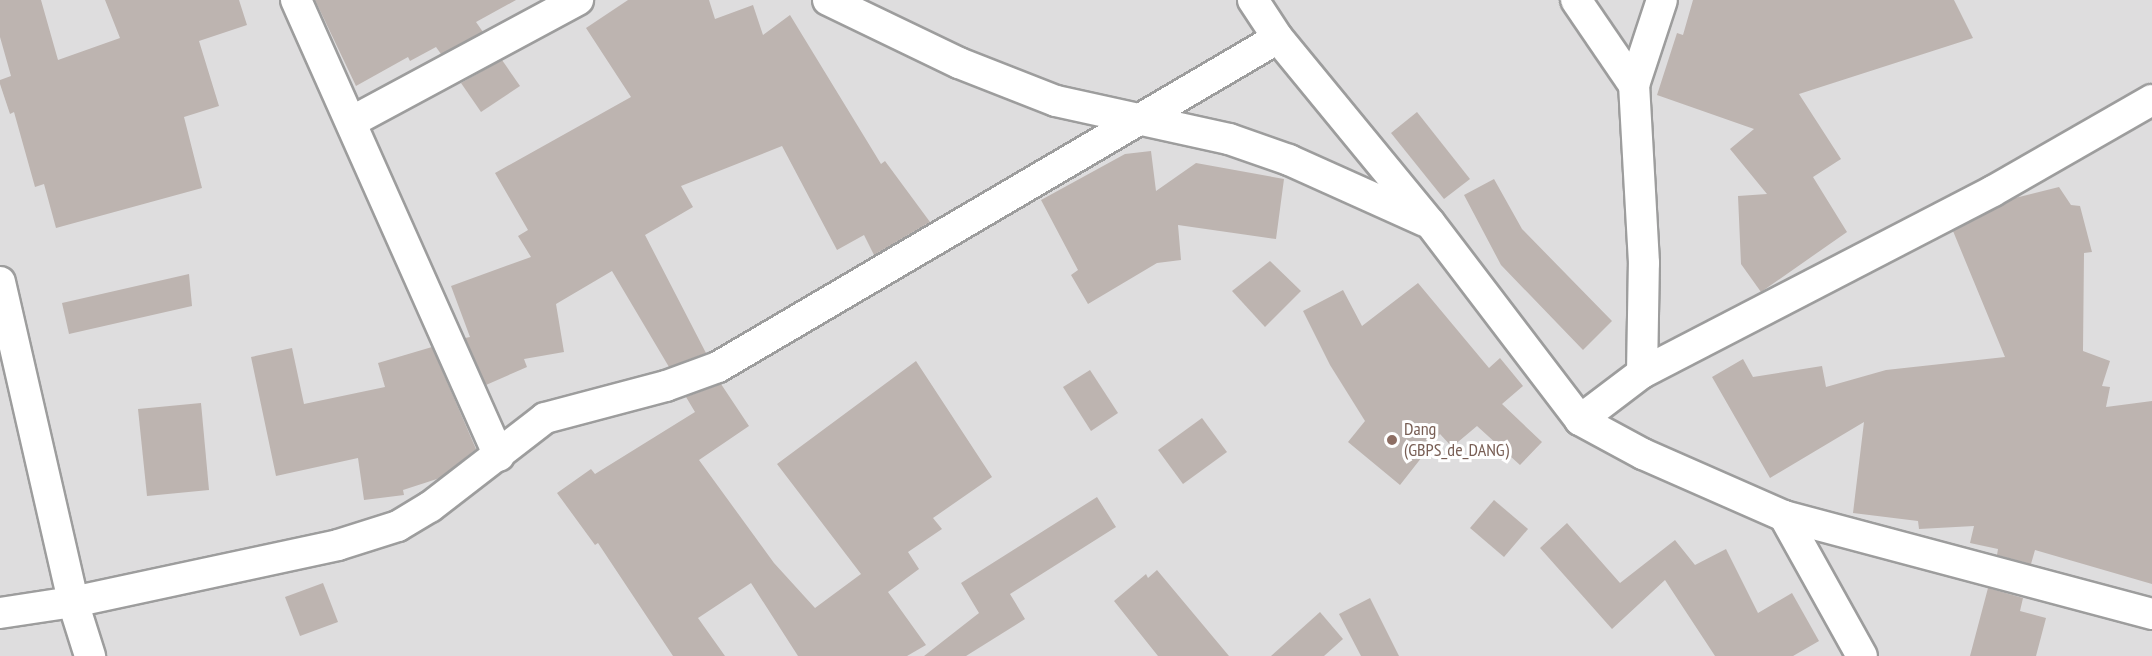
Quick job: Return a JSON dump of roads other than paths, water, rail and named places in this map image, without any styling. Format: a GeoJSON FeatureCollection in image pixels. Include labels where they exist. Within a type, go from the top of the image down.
{"type":"FeatureCollection","features":[{"type":"Feature","properties":{"kind":"street"},"geometry":{"type":"LineString","coordinates":[[296,0],[499,456]]}},
{"type":"Feature","properties":{"kind":"street"},"geometry":{"type":"LineString","coordinates":[[351,122],[578,0]]}},
{"type":"Feature","properties":{"kind":"street"},"geometry":{"type":"LineString","coordinates":[[828,0],[959,63],[1056,101],[1229,139],[1279,157],[1430,223]]}},
{"type":"Feature","properties":{"kind":"street"},"geometry":{"type":"LineString","coordinates":[[1253,0],[1278,38],[1430,223],[1580,420],[1643,454],[1784,516],[2152,614]]}},
{"type":"Feature","properties":{"kind":"street"},"geometry":{"type":"LineString","coordinates":[[1576,0],[1634,85]]}},
{"type":"Feature","properties":{"kind":"street"},"geometry":{"type":"LineString","coordinates":[[1642,373],[1644,263],[1634,85],[1662,0]]}},
{"type":"Feature","properties":{"kind":"street"},"geometry":{"type":"LineString","coordinates":[[0,613],[73,602],[338,545],[398,525],[499,456],[545,418],[666,386],[718,367],[1144,120],[1278,38]]}},
{"type":"Feature","properties":{"kind":"street"},"geometry":{"type":"LineString","coordinates":[[1580,420],[1642,373],[1993,191],[2152,100]]}},
{"type":"Feature","properties":{"kind":"street"},"geometry":{"type":"LineString","coordinates":[[0,282],[73,602],[90,656]]}},
{"type":"Feature","properties":{"kind":"street"},"geometry":{"type":"LineString","coordinates":[[1784,516],[1862,656]]}},
{"type":"Feature","properties":{"kind":"place","name":"Dang (GBPS_de_DANG)"},"geometry":{"type":"Point","coordinates":[1392,440]}}]}
